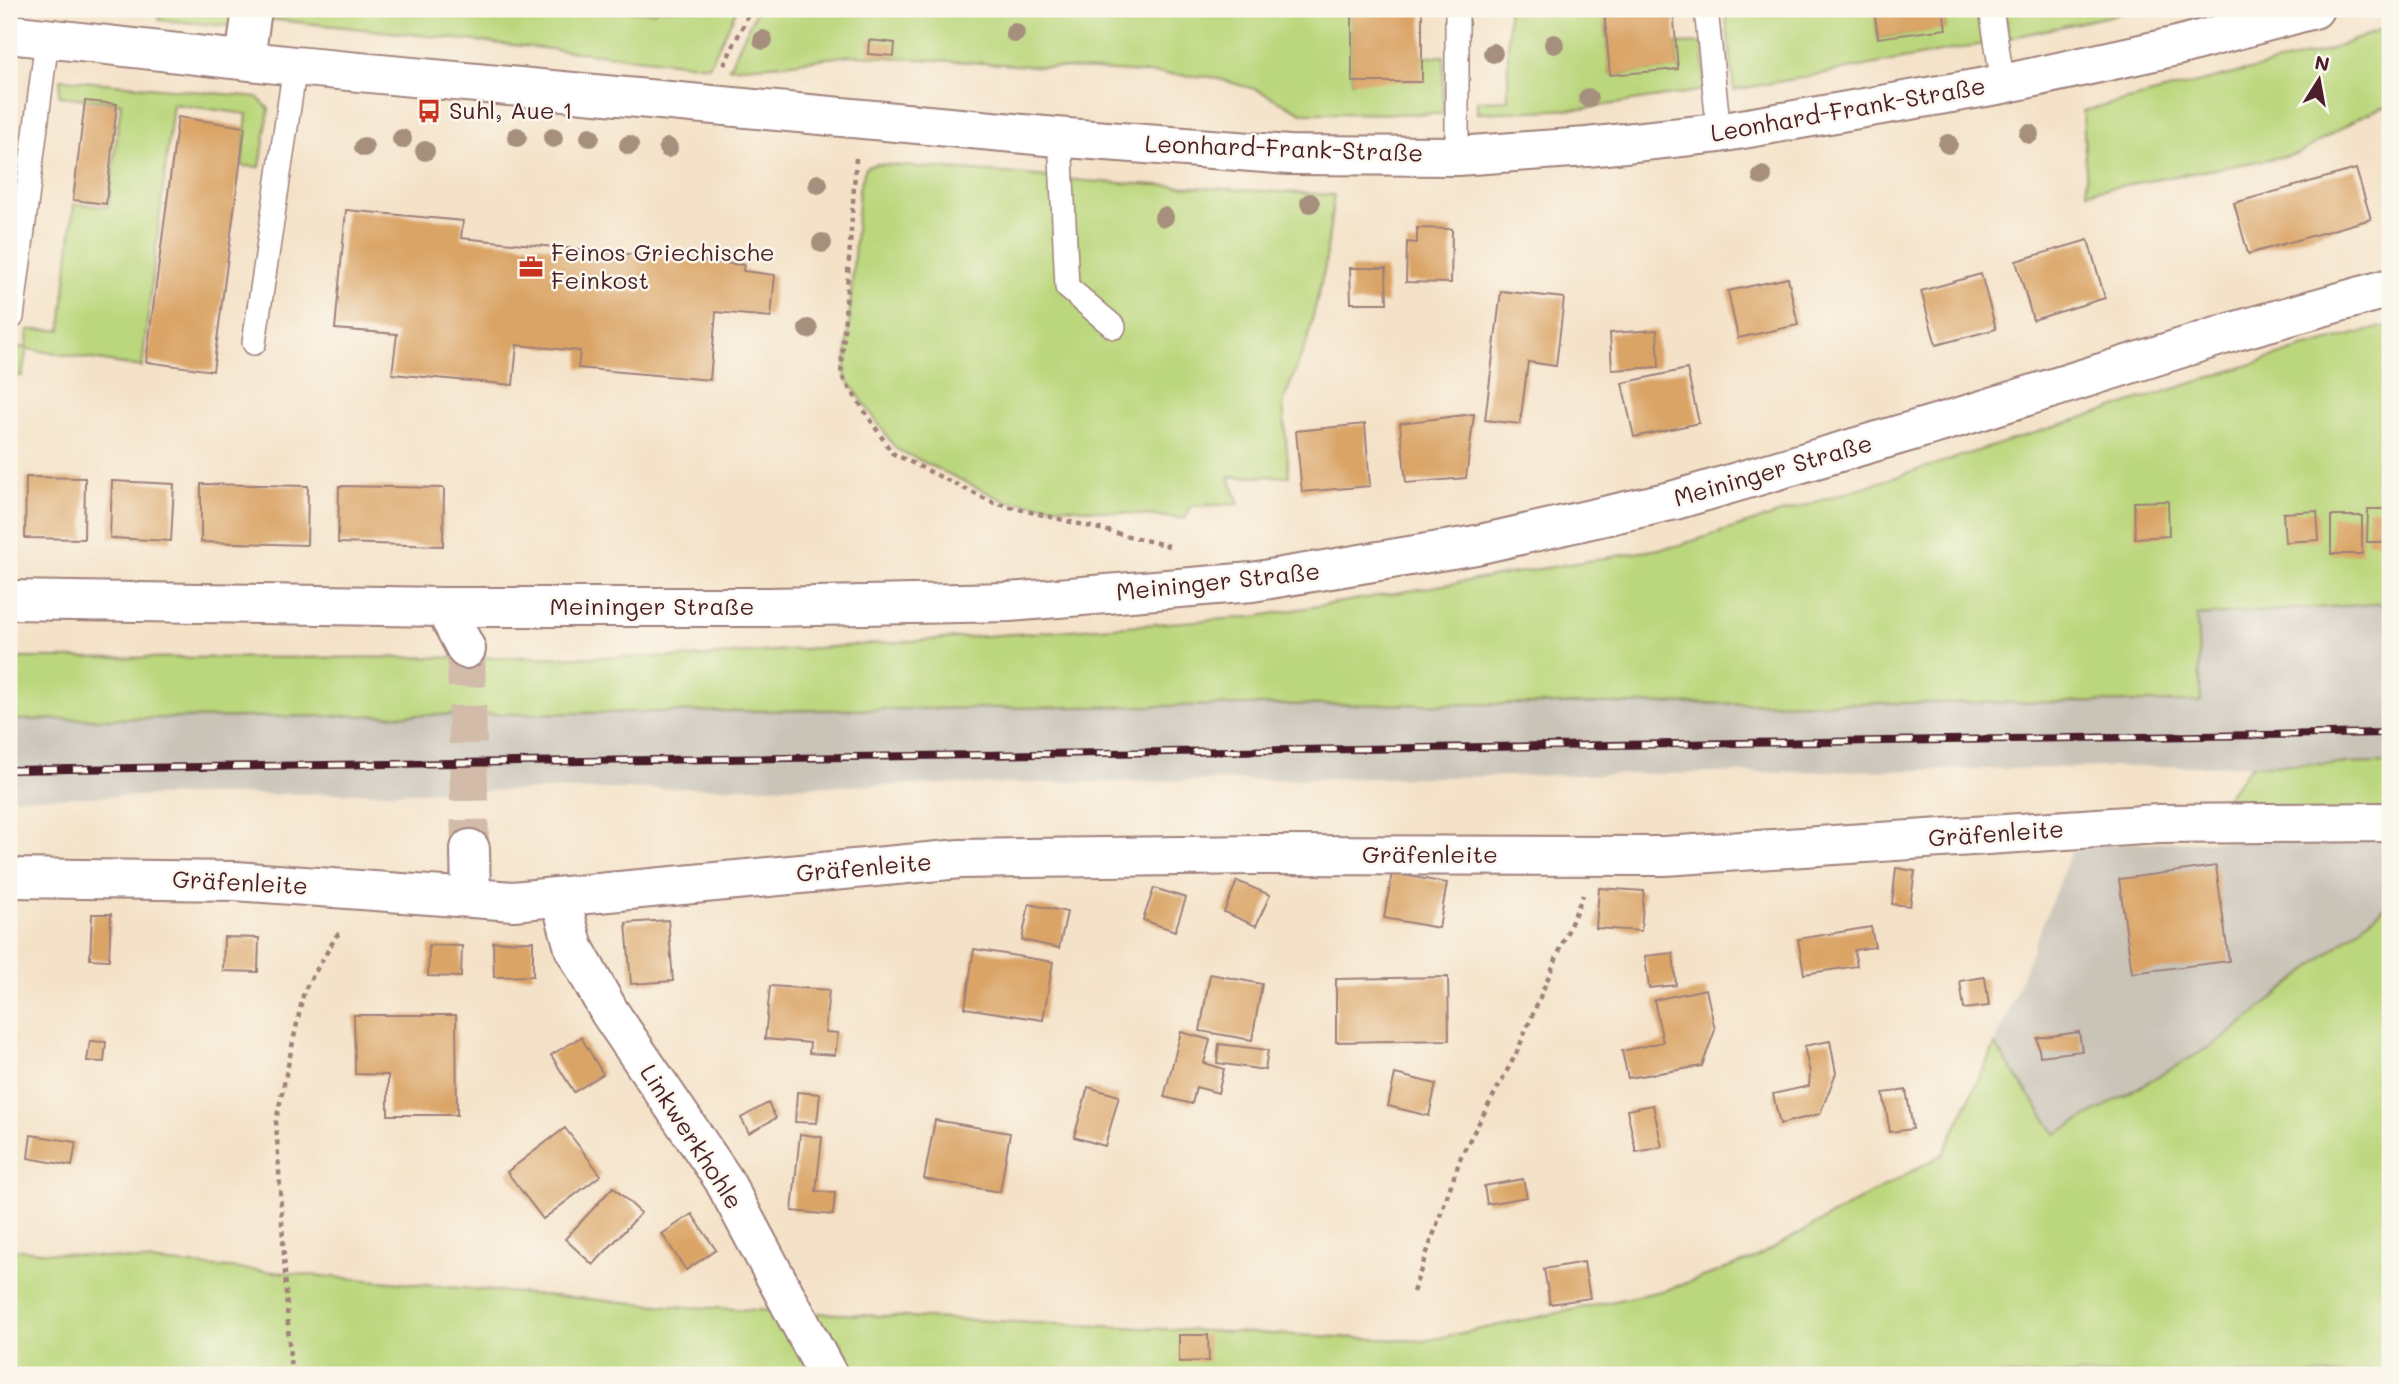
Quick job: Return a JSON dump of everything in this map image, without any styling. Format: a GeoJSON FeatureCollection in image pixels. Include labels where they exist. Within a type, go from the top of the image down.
{"type":"FeatureCollection","features":[{"type":"Feature","properties":{"kind":"street"},"geometry":{"type":"LineString","coordinates":[[245,60],[251,9]]}},
{"type":"Feature","properties":{"kind":"street","name":"Leonhard-Frank-Straße"},"geometry":{"type":"LineString","coordinates":[[9,34],[295,66],[1060,138],[1289,155],[1457,156],[1587,148],[1719,133],[2003,84],[2178,47],[2314,9]]}},
{"type":"Feature","properties":{"kind":"street","name":"Meininger Straße"},"geometry":{"type":"LineString","coordinates":[[9,600],[444,607],[768,607],[1009,602],[1252,582],[1476,545],[1675,500],[1960,417],[2236,331],[2390,288]]}},
{"type":"Feature","properties":{"kind":"street"},"geometry":{"type":"LineString","coordinates":[[444,607],[466,649]]}},
{"type":"Feature","properties":{"kind":"street","name":"Gräfenleite"},"geometry":{"type":"LineString","coordinates":[[9,878],[235,881],[513,901],[960,859],[1247,855],[1664,856],[2158,824],[2390,822]]}},
{"type":"Feature","properties":{"kind":"street"},"geometry":{"type":"LineString","coordinates":[[470,849],[471,898]]}},
{"type":"Feature","properties":{"kind":"street","name":"Linkwerkhohle"},"geometry":{"type":"LineString","coordinates":[[560,897],[574,948],[610,1013],[723,1179],[828,1375]]}},
{"type":"Feature","properties":{"kind":"lane"},"geometry":{"type":"LineString","coordinates":[[1457,9],[1457,156]]}},
{"type":"Feature","properties":{"kind":"lane"},"geometry":{"type":"LineString","coordinates":[[1706,9],[1719,133]]}},
{"type":"Feature","properties":{"kind":"lane"},"geometry":{"type":"LineString","coordinates":[[1991,9],[2003,84]]}},
{"type":"Feature","properties":{"kind":"lane"},"geometry":{"type":"LineString","coordinates":[[12,317],[47,39]]}},
{"type":"Feature","properties":{"kind":"lane"},"geometry":{"type":"LineString","coordinates":[[254,343],[295,66]]}},
{"type":"Feature","properties":{"kind":"lane"},"geometry":{"type":"LineString","coordinates":[[1060,138],[1066,287],[1114,327]]}},
{"type":"Feature","properties":{"kind":"path"},"geometry":{"type":"LineString","coordinates":[[705,106],[751,9]]}},
{"type":"Feature","properties":{"kind":"path"},"geometry":{"type":"LineString","coordinates":[[859,119],[841,375],[892,453],[994,503],[1150,541]]}},
{"type":"Feature","properties":{"kind":"path"},"geometry":{"type":"LineString","coordinates":[[1413,1292],[1462,1154],[1516,1054],[1599,856]]}},
{"type":"Feature","properties":{"kind":"path"},"geometry":{"type":"LineString","coordinates":[[291,1375],[276,1121],[304,990],[337,935],[348,930]]}},
{"type":"Feature","properties":{"kind":"shaded area"},"geometry":{"type":"Polygon","coordinates":[[[2390,603],[2390,763],[9,798],[9,720],[1246,705],[2201,702],[2197,616],[2390,603]]]}},
{"type":"Feature","properties":{"kind":"shaded area"},"geometry":{"type":"Polygon","coordinates":[[[2390,838],[2390,903],[2222,1040],[2056,1134],[1995,1045],[2074,844],[2390,838]]]}},
{"type":"Feature","properties":{"kind":"green space"},"geometry":{"type":"Polygon","coordinates":[[[161,9],[233,9],[230,26],[159,20],[161,9]]]}},
{"type":"Feature","properties":{"kind":"green space"},"geometry":{"type":"Polygon","coordinates":[[[270,9],[568,9],[655,12],[656,9],[737,9],[709,66],[268,19],[270,9]]]}},
{"type":"Feature","properties":{"kind":"green space"},"geometry":{"type":"Polygon","coordinates":[[[757,9],[1352,9],[1352,82],[1422,57],[1444,56],[1443,114],[1302,113],[1258,90],[1211,77],[851,55],[729,68],[757,9]]]}},
{"type":"Feature","properties":{"kind":"green space"},"geometry":{"type":"Polygon","coordinates":[[[1508,9],[1604,9],[1610,75],[1678,68],[1676,44],[1703,43],[1705,90],[1582,109],[1477,113],[1477,101],[1508,100],[1508,9]]]}},
{"type":"Feature","properties":{"kind":"green space"},"geometry":{"type":"Polygon","coordinates":[[[1725,9],[1874,9],[1878,38],[1946,28],[1943,9],[1978,9],[1984,44],[1734,90],[1725,9]]]}},
{"type":"Feature","properties":{"kind":"green space"},"geometry":{"type":"Polygon","coordinates":[[[2005,9],[2142,9],[2009,38],[2005,9]]]}},
{"type":"Feature","properties":{"kind":"green space"},"geometry":{"type":"Polygon","coordinates":[[[2390,26],[2390,105],[2362,116],[2298,154],[2087,192],[2083,111],[2326,51],[2390,26]]]}},
{"type":"Feature","properties":{"kind":"green space"},"geometry":{"type":"Polygon","coordinates":[[[61,79],[257,97],[269,109],[260,167],[242,166],[247,114],[173,104],[142,367],[27,349],[22,376],[9,375],[9,346],[26,348],[28,330],[61,330],[74,204],[108,207],[121,103],[59,96],[61,79]]]}},
{"type":"Feature","properties":{"kind":"green space"},"geometry":{"type":"Polygon","coordinates":[[[877,164],[1086,181],[1334,195],[1325,266],[1307,341],[1283,403],[1289,476],[1229,477],[1239,504],[1191,506],[1185,519],[1005,501],[896,449],[845,376],[859,189],[866,167],[877,164]]]}},
{"type":"Feature","properties":{"kind":"green space"},"geometry":{"type":"Polygon","coordinates":[[[2390,325],[2390,603],[2197,616],[2201,702],[1246,705],[9,720],[9,658],[691,657],[1252,617],[1677,546],[2306,347],[2390,325]]]}},
{"type":"Feature","properties":{"kind":"green space"},"geometry":{"type":"Polygon","coordinates":[[[2390,763],[2390,820],[2220,805],[2252,765],[2390,763]]]}},
{"type":"Feature","properties":{"kind":"green space"},"geometry":{"type":"Polygon","coordinates":[[[2390,903],[2390,1375],[9,1375],[9,1249],[669,1306],[1424,1341],[1666,1290],[1751,1260],[1943,1154],[1995,1045],[2056,1134],[2222,1040],[2390,903]]]}},
{"type":"Feature","properties":{"kind":"building"},"geometry":{"type":"Polygon","coordinates":[[[1352,9],[1422,9],[1422,82],[1352,82],[1352,9]]]}},
{"type":"Feature","properties":{"kind":"building"},"geometry":{"type":"Polygon","coordinates":[[[1604,9],[1673,9],[1678,69],[1610,75],[1604,9]]]}},
{"type":"Feature","properties":{"kind":"building"},"geometry":{"type":"Polygon","coordinates":[[[1874,9],[1943,9],[1946,29],[1878,38],[1874,9]]]}},
{"type":"Feature","properties":{"kind":"building"},"geometry":{"type":"Polygon","coordinates":[[[869,40],[895,43],[894,56],[868,54],[869,40]]]}},
{"type":"Feature","properties":{"kind":"building"},"geometry":{"type":"Polygon","coordinates":[[[85,101],[117,104],[106,204],[73,200],[85,101]]]}},
{"type":"Feature","properties":{"kind":"building"},"geometry":{"type":"Polygon","coordinates":[[[178,117],[245,127],[213,371],[146,362],[178,117]]]}},
{"type":"Feature","properties":{"kind":"building"},"geometry":{"type":"Polygon","coordinates":[[[2356,169],[2371,219],[2248,254],[2234,203],[2356,169]]]}},
{"type":"Feature","properties":{"kind":"building"},"geometry":{"type":"Polygon","coordinates":[[[346,210],[463,221],[461,238],[744,265],[743,271],[775,275],[771,317],[716,312],[710,380],[578,368],[580,351],[517,345],[513,385],[392,374],[397,334],[335,329],[346,210]]]}},
{"type":"Feature","properties":{"kind":"building"},"geometry":{"type":"Polygon","coordinates":[[[1417,228],[1452,229],[1451,283],[1406,282],[1407,242],[1417,243],[1417,228]]]}},
{"type":"Feature","properties":{"kind":"building"},"geometry":{"type":"Polygon","coordinates":[[[2088,240],[2105,298],[2033,320],[2016,261],[2088,240]]]}},
{"type":"Feature","properties":{"kind":"building"},"geometry":{"type":"Polygon","coordinates":[[[1350,268],[1386,268],[1387,303],[1351,303],[1350,268]]]}},
{"type":"Feature","properties":{"kind":"building"},"geometry":{"type":"Polygon","coordinates":[[[1981,274],[1996,329],[1936,345],[1921,291],[1981,274]]]}},
{"type":"Feature","properties":{"kind":"building"},"geometry":{"type":"Polygon","coordinates":[[[1788,278],[1798,325],[1738,338],[1728,291],[1788,278]]]}},
{"type":"Feature","properties":{"kind":"building"},"geometry":{"type":"Polygon","coordinates":[[[1501,291],[1564,298],[1556,366],[1528,362],[1520,424],[1485,420],[1501,291]]]}},
{"type":"Feature","properties":{"kind":"building"},"geometry":{"type":"Polygon","coordinates":[[[1657,330],[1659,367],[1612,370],[1610,333],[1657,330]]]}},
{"type":"Feature","properties":{"kind":"building"},"geometry":{"type":"Polygon","coordinates":[[[1687,369],[1699,423],[1634,437],[1622,383],[1687,369]]]}},
{"type":"Feature","properties":{"kind":"building"},"geometry":{"type":"Polygon","coordinates":[[[1474,414],[1466,478],[1406,483],[1400,423],[1474,414]]]}},
{"type":"Feature","properties":{"kind":"building"},"geometry":{"type":"Polygon","coordinates":[[[1365,424],[1370,486],[1302,492],[1296,431],[1365,424]]]}},
{"type":"Feature","properties":{"kind":"building"},"geometry":{"type":"Polygon","coordinates":[[[26,477],[85,478],[84,539],[25,538],[26,477]]]}},
{"type":"Feature","properties":{"kind":"building"},"geometry":{"type":"Polygon","coordinates":[[[112,481],[174,484],[171,541],[110,538],[112,481]]]}},
{"type":"Feature","properties":{"kind":"building"},"geometry":{"type":"Polygon","coordinates":[[[201,484],[308,486],[307,545],[201,542],[201,484]]]}},
{"type":"Feature","properties":{"kind":"building"},"geometry":{"type":"Polygon","coordinates":[[[339,486],[444,488],[443,546],[338,543],[339,486]]]}},
{"type":"Feature","properties":{"kind":"building"},"geometry":{"type":"Polygon","coordinates":[[[2168,501],[2169,536],[2135,538],[2134,502],[2168,501]]]}},
{"type":"Feature","properties":{"kind":"building"},"geometry":{"type":"Polygon","coordinates":[[[2368,509],[2390,509],[2390,542],[2367,542],[2368,509]]]}},
{"type":"Feature","properties":{"kind":"building"},"geometry":{"type":"Polygon","coordinates":[[[2317,511],[2319,540],[2285,542],[2283,513],[2317,511]]]}},
{"type":"Feature","properties":{"kind":"building"},"geometry":{"type":"Polygon","coordinates":[[[2331,516],[2362,516],[2362,554],[2331,554],[2331,516]]]}},
{"type":"Feature","properties":{"kind":"building"},"geometry":{"type":"Polygon","coordinates":[[[2216,866],[2229,961],[2132,973],[2119,879],[2216,866]]]}},
{"type":"Feature","properties":{"kind":"building"},"geometry":{"type":"Polygon","coordinates":[[[1896,868],[1915,871],[1910,906],[1892,904],[1896,868]]]}},
{"type":"Feature","properties":{"kind":"building"},"geometry":{"type":"Polygon","coordinates":[[[1392,873],[1447,883],[1439,928],[1384,918],[1392,873]]]}},
{"type":"Feature","properties":{"kind":"building"},"geometry":{"type":"Polygon","coordinates":[[[1237,881],[1270,895],[1256,926],[1224,912],[1237,881]]]}},
{"type":"Feature","properties":{"kind":"building"},"geometry":{"type":"Polygon","coordinates":[[[1154,888],[1186,898],[1175,931],[1143,920],[1154,888]]]}},
{"type":"Feature","properties":{"kind":"building"},"geometry":{"type":"Polygon","coordinates":[[[1599,888],[1644,891],[1641,931],[1596,928],[1599,888]]]}},
{"type":"Feature","properties":{"kind":"building"},"geometry":{"type":"Polygon","coordinates":[[[1029,904],[1067,912],[1059,948],[1022,940],[1029,904]]]}},
{"type":"Feature","properties":{"kind":"building"},"geometry":{"type":"Polygon","coordinates":[[[92,914],[111,914],[109,960],[90,959],[92,914]]]}},
{"type":"Feature","properties":{"kind":"building"},"geometry":{"type":"Polygon","coordinates":[[[668,920],[673,981],[631,984],[626,923],[668,920]]]}},
{"type":"Feature","properties":{"kind":"building"},"geometry":{"type":"Polygon","coordinates":[[[1871,927],[1875,947],[1854,950],[1857,966],[1804,974],[1798,939],[1871,927]]]}},
{"type":"Feature","properties":{"kind":"building"},"geometry":{"type":"Polygon","coordinates":[[[224,937],[259,938],[258,972],[223,971],[224,937]]]}},
{"type":"Feature","properties":{"kind":"building"},"geometry":{"type":"Polygon","coordinates":[[[533,941],[533,976],[494,977],[493,942],[533,941]]]}},
{"type":"Feature","properties":{"kind":"building"},"geometry":{"type":"Polygon","coordinates":[[[429,945],[462,946],[461,977],[428,976],[429,945]]]}},
{"type":"Feature","properties":{"kind":"building"},"geometry":{"type":"Polygon","coordinates":[[[974,949],[1053,962],[1043,1020],[965,1008],[974,949]]]}},
{"type":"Feature","properties":{"kind":"building"},"geometry":{"type":"Polygon","coordinates":[[[1673,953],[1676,985],[1649,988],[1645,956],[1673,953]]]}},
{"type":"Feature","properties":{"kind":"building"},"geometry":{"type":"Polygon","coordinates":[[[1210,974],[1262,984],[1252,1040],[1200,1031],[1210,974]]]}},
{"type":"Feature","properties":{"kind":"building"},"geometry":{"type":"Polygon","coordinates":[[[1448,977],[1449,1040],[1336,1042],[1336,979],[1448,977]]]}},
{"type":"Feature","properties":{"kind":"building"},"geometry":{"type":"Polygon","coordinates":[[[1985,977],[1989,1006],[1964,1009],[1960,981],[1985,977]]]}},
{"type":"Feature","properties":{"kind":"building"},"geometry":{"type":"Polygon","coordinates":[[[770,986],[829,990],[825,1032],[838,1033],[835,1055],[809,1053],[810,1043],[765,1039],[770,986]]]}},
{"type":"Feature","properties":{"kind":"building"},"geometry":{"type":"Polygon","coordinates":[[[1706,989],[1715,1030],[1702,1066],[1628,1078],[1622,1051],[1663,1042],[1654,1000],[1706,989]]]}},
{"type":"Feature","properties":{"kind":"building"},"geometry":{"type":"Polygon","coordinates":[[[354,1015],[456,1015],[457,1115],[388,1115],[388,1075],[355,1074],[354,1015]]]}},
{"type":"Feature","properties":{"kind":"building"},"geometry":{"type":"Polygon","coordinates":[[[1181,1032],[1210,1040],[1204,1063],[1224,1069],[1218,1093],[1196,1087],[1192,1104],[1164,1097],[1181,1032]]]}},
{"type":"Feature","properties":{"kind":"building"},"geometry":{"type":"Polygon","coordinates":[[[2079,1032],[2082,1051],[2040,1056],[2037,1038],[2079,1032]]]}},
{"type":"Feature","properties":{"kind":"building"},"geometry":{"type":"Polygon","coordinates":[[[581,1037],[603,1074],[574,1092],[551,1055],[581,1037]]]}},
{"type":"Feature","properties":{"kind":"building"},"geometry":{"type":"Polygon","coordinates":[[[90,1041],[106,1042],[104,1062],[87,1061],[90,1041]]]}},
{"type":"Feature","properties":{"kind":"building"},"geometry":{"type":"Polygon","coordinates":[[[1830,1041],[1836,1073],[1820,1114],[1780,1124],[1773,1094],[1809,1086],[1810,1073],[1804,1046],[1830,1041]]]}},
{"type":"Feature","properties":{"kind":"building"},"geometry":{"type":"Polygon","coordinates":[[[1219,1044],[1268,1050],[1265,1070],[1217,1063],[1219,1044]]]}},
{"type":"Feature","properties":{"kind":"building"},"geometry":{"type":"Polygon","coordinates":[[[1395,1074],[1436,1084],[1429,1116],[1388,1106],[1395,1074]]]}},
{"type":"Feature","properties":{"kind":"building"},"geometry":{"type":"Polygon","coordinates":[[[1088,1087],[1119,1096],[1105,1146],[1074,1137],[1088,1087]]]}},
{"type":"Feature","properties":{"kind":"building"},"geometry":{"type":"Polygon","coordinates":[[[1906,1090],[1913,1129],[1890,1132],[1883,1093],[1906,1090]]]}},
{"type":"Feature","properties":{"kind":"building"},"geometry":{"type":"Polygon","coordinates":[[[797,1092],[820,1094],[817,1123],[795,1122],[797,1092]]]}},
{"type":"Feature","properties":{"kind":"building"},"geometry":{"type":"Polygon","coordinates":[[[768,1103],[776,1118],[749,1133],[741,1118],[768,1103]]]}},
{"type":"Feature","properties":{"kind":"building"},"geometry":{"type":"Polygon","coordinates":[[[1653,1105],[1662,1147],[1636,1152],[1627,1110],[1653,1105]]]}},
{"type":"Feature","properties":{"kind":"building"},"geometry":{"type":"Polygon","coordinates":[[[935,1120],[1010,1133],[1000,1192],[924,1179],[935,1120]]]}},
{"type":"Feature","properties":{"kind":"building"},"geometry":{"type":"Polygon","coordinates":[[[565,1128],[601,1175],[543,1219],[507,1172],[565,1128]]]}},
{"type":"Feature","properties":{"kind":"building"},"geometry":{"type":"Polygon","coordinates":[[[800,1134],[822,1137],[816,1191],[835,1193],[833,1215],[792,1211],[800,1134]]]}},
{"type":"Feature","properties":{"kind":"building"},"geometry":{"type":"Polygon","coordinates":[[[31,1135],[76,1142],[72,1166],[28,1158],[31,1135]]]}},
{"type":"Feature","properties":{"kind":"building"},"geometry":{"type":"Polygon","coordinates":[[[1523,1179],[1527,1197],[1487,1204],[1484,1186],[1523,1179]]]}},
{"type":"Feature","properties":{"kind":"building"},"geometry":{"type":"Polygon","coordinates":[[[613,1187],[641,1213],[593,1265],[565,1239],[613,1187]]]}},
{"type":"Feature","properties":{"kind":"building"},"geometry":{"type":"Polygon","coordinates":[[[692,1214],[716,1250],[686,1270],[662,1234],[692,1214]]]}},
{"type":"Feature","properties":{"kind":"building"},"geometry":{"type":"Polygon","coordinates":[[[1584,1262],[1590,1298],[1550,1304],[1544,1269],[1584,1262]]]}},
{"type":"Feature","properties":{"kind":"building"},"geometry":{"type":"Polygon","coordinates":[[[1179,1335],[1208,1335],[1209,1361],[1179,1362],[1179,1335]]]}},
{"type":"Feature","properties":{"kind":"tunnel"},"geometry":{"type":"LineString","coordinates":[[466,649],[470,849]]}},
{"type":"Feature","properties":{"kind":"railway"},"geometry":{"type":"LineString","coordinates":[[9,770],[2390,733]]}},
{"type":"Feature","properties":{"kind":"place","name":"Suhl, Aue 1"},"geometry":{"type":"Point","coordinates":[429,111]}},
{"type":"Feature","properties":{"kind":"place","name":"Feinos Griechische Feinkost"},"geometry":{"type":"Point","coordinates":[531,267]}}]}
